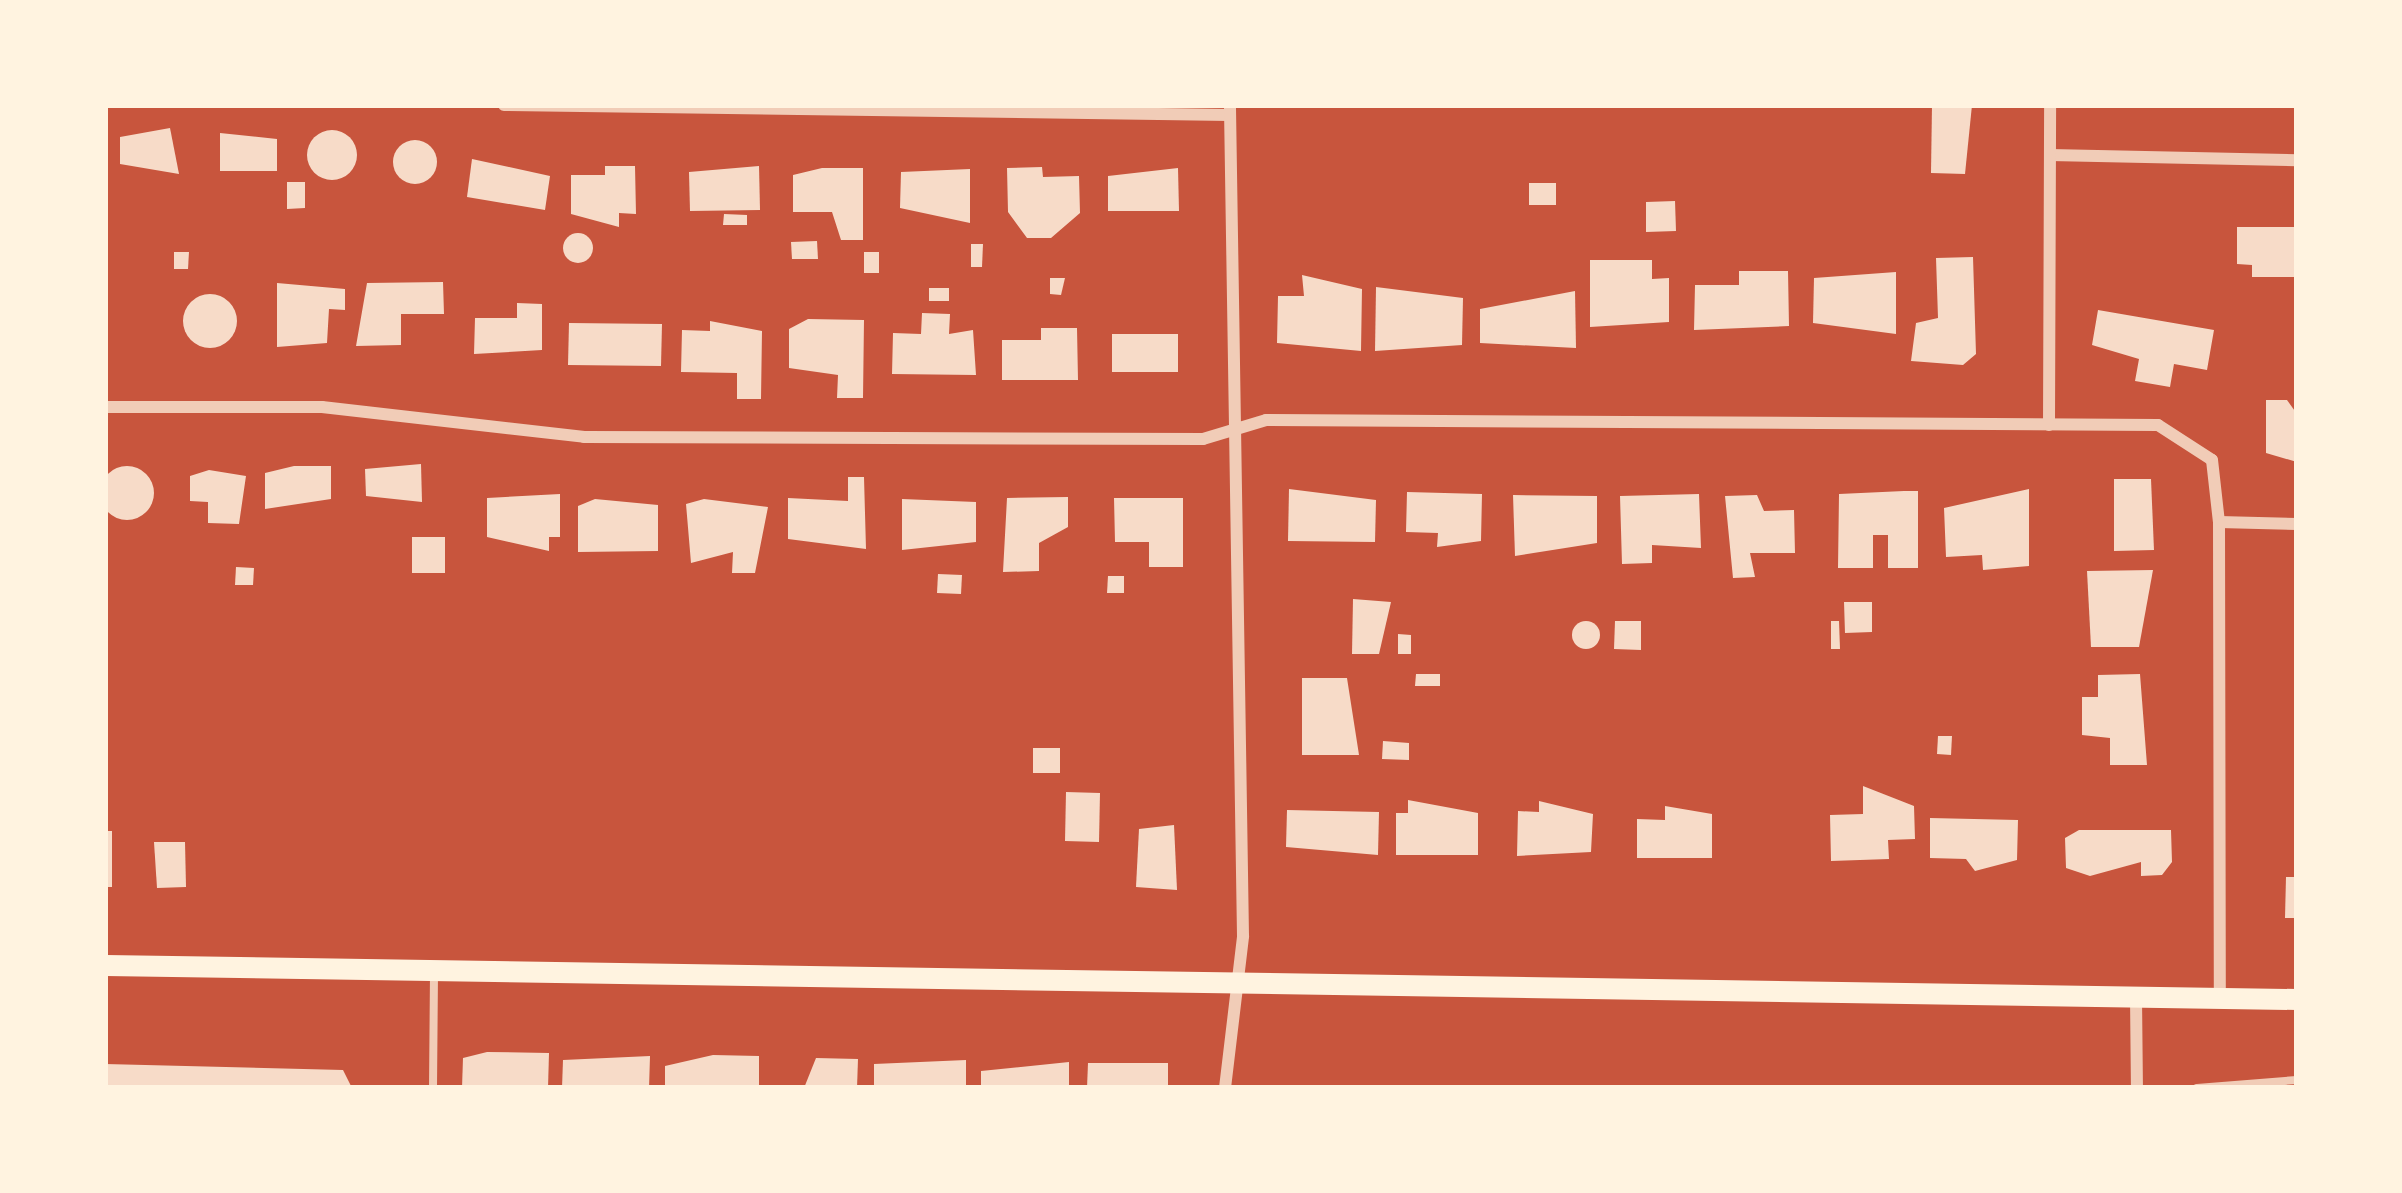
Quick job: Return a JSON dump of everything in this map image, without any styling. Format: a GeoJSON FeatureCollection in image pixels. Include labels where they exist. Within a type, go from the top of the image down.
{"type":"FeatureCollection","features":[{"type":"Feature","properties":{"kind":"main road"},"geometry":{"type":"LineString","coordinates":[[105,965],[2297,999]]}},
{"type":"Feature","properties":{"kind":"street"},"geometry":{"type":"LineString","coordinates":[[504,105],[1230,110],[1244,936],[1225,1088]]}},
{"type":"Feature","properties":{"kind":"street"},"geometry":{"type":"LineString","coordinates":[[2049,425],[2050,105]]}},
{"type":"Feature","properties":{"kind":"street"},"geometry":{"type":"LineString","coordinates":[[2050,155],[2297,160]]}},
{"type":"Feature","properties":{"kind":"street"},"geometry":{"type":"LineString","coordinates":[[105,406],[322,407],[584,437],[1233,430],[1266,420],[2158,425],[2197,441],[2212,460],[2218,522],[2220,998]]}},
{"type":"Feature","properties":{"kind":"street"},"geometry":{"type":"LineString","coordinates":[[2218,522],[2297,524]]}},
{"type":"Feature","properties":{"kind":"street"},"geometry":{"type":"LineString","coordinates":[[2136,997],[2137,1088]]}},
{"type":"Feature","properties":{"kind":"lane"},"geometry":{"type":"LineString","coordinates":[[434,970],[434,1088]]}},
{"type":"Feature","properties":{"kind":"lane"},"geometry":{"type":"LineString","coordinates":[[2198,1088],[2297,1080]]}},
{"type":"Feature","properties":{"kind":"building"},"geometry":{"type":"Polygon","coordinates":[[[1932,105],[1972,105],[1965,174],[1931,173],[1932,105]]]}},
{"type":"Feature","properties":{"kind":"building"},"geometry":{"type":"Polygon","coordinates":[[[170,128],[179,174],[120,164],[120,137],[170,128]]]}},
{"type":"Feature","properties":{"kind":"building"},"geometry":{"type":"Polygon","coordinates":[[[332,130],[350,137],[357,155],[350,173],[332,180],[314,173],[307,155],[314,137],[332,130]]]}},
{"type":"Feature","properties":{"kind":"building"},"geometry":{"type":"Polygon","coordinates":[[[220,133],[277,139],[277,171],[220,171],[220,133]]]}},
{"type":"Feature","properties":{"kind":"building"},"geometry":{"type":"Polygon","coordinates":[[[415,140],[430,147],[437,162],[430,177],[415,184],[400,177],[393,162],[400,147],[415,140]]]}},
{"type":"Feature","properties":{"kind":"building"},"geometry":{"type":"Polygon","coordinates":[[[472,159],[550,176],[545,210],[467,197],[472,159]]]}},
{"type":"Feature","properties":{"kind":"building"},"geometry":{"type":"Polygon","coordinates":[[[605,166],[635,166],[636,214],[619,213],[619,227],[571,214],[571,175],[605,175],[605,166]]]}},
{"type":"Feature","properties":{"kind":"building"},"geometry":{"type":"Polygon","coordinates":[[[759,166],[760,210],[690,211],[689,172],[759,166]]]}},
{"type":"Feature","properties":{"kind":"building"},"geometry":{"type":"Polygon","coordinates":[[[1042,167],[1043,177],[1079,176],[1080,213],[1051,238],[1027,238],[1008,212],[1007,168],[1042,167]]]}},
{"type":"Feature","properties":{"kind":"building"},"geometry":{"type":"Polygon","coordinates":[[[822,168],[863,168],[863,240],[841,240],[832,212],[793,212],[793,175],[822,168]]]}},
{"type":"Feature","properties":{"kind":"building"},"geometry":{"type":"Polygon","coordinates":[[[1178,168],[1179,211],[1108,211],[1108,176],[1178,168]]]}},
{"type":"Feature","properties":{"kind":"building"},"geometry":{"type":"Polygon","coordinates":[[[970,169],[970,223],[900,208],[901,172],[970,169]]]}},
{"type":"Feature","properties":{"kind":"building"},"geometry":{"type":"Polygon","coordinates":[[[287,182],[305,182],[305,208],[287,209],[287,182]]]}},
{"type":"Feature","properties":{"kind":"building"},"geometry":{"type":"Polygon","coordinates":[[[1529,183],[1556,183],[1556,205],[1529,205],[1529,183]]]}},
{"type":"Feature","properties":{"kind":"building"},"geometry":{"type":"Polygon","coordinates":[[[1675,201],[1676,231],[1646,232],[1646,202],[1675,201]]]}},
{"type":"Feature","properties":{"kind":"building"},"geometry":{"type":"Polygon","coordinates":[[[724,214],[747,215],[747,225],[723,225],[724,214]]]}},
{"type":"Feature","properties":{"kind":"building"},"geometry":{"type":"Polygon","coordinates":[[[2237,227],[2297,227],[2296,277],[2252,277],[2252,265],[2237,264],[2237,227]]]}},
{"type":"Feature","properties":{"kind":"building"},"geometry":{"type":"Polygon","coordinates":[[[578,233],[589,237],[593,248],[589,259],[578,263],[567,259],[563,248],[567,237],[578,233]]]}},
{"type":"Feature","properties":{"kind":"building"},"geometry":{"type":"Polygon","coordinates":[[[817,241],[818,259],[792,259],[791,242],[817,241]]]}},
{"type":"Feature","properties":{"kind":"building"},"geometry":{"type":"Polygon","coordinates":[[[971,244],[983,244],[982,267],[971,267],[971,244]]]}},
{"type":"Feature","properties":{"kind":"building"},"geometry":{"type":"Polygon","coordinates":[[[174,252],[189,252],[188,269],[174,269],[174,252]]]}},
{"type":"Feature","properties":{"kind":"building"},"geometry":{"type":"Polygon","coordinates":[[[864,252],[879,252],[879,273],[864,273],[864,252]]]}},
{"type":"Feature","properties":{"kind":"building"},"geometry":{"type":"Polygon","coordinates":[[[1973,257],[1976,354],[1963,365],[1911,361],[1916,323],[1938,318],[1936,258],[1973,257]]]}},
{"type":"Feature","properties":{"kind":"building"},"geometry":{"type":"Polygon","coordinates":[[[1590,260],[1652,260],[1652,279],[1669,278],[1669,322],[1590,327],[1590,260]]]}},
{"type":"Feature","properties":{"kind":"building"},"geometry":{"type":"Polygon","coordinates":[[[1739,271],[1788,271],[1789,326],[1694,330],[1695,285],[1739,285],[1739,271]]]}},
{"type":"Feature","properties":{"kind":"building"},"geometry":{"type":"Polygon","coordinates":[[[1896,272],[1896,334],[1813,323],[1814,278],[1896,272]]]}},
{"type":"Feature","properties":{"kind":"building"},"geometry":{"type":"Polygon","coordinates":[[[1302,275],[1362,289],[1361,351],[1277,343],[1278,296],[1304,296],[1302,275]]]}},
{"type":"Feature","properties":{"kind":"building"},"geometry":{"type":"Polygon","coordinates":[[[1050,278],[1065,278],[1061,295],[1050,294],[1050,278]]]}},
{"type":"Feature","properties":{"kind":"building"},"geometry":{"type":"Polygon","coordinates":[[[443,282],[444,314],[401,314],[401,345],[356,346],[367,283],[443,282]]]}},
{"type":"Feature","properties":{"kind":"building"},"geometry":{"type":"Polygon","coordinates":[[[277,283],[345,289],[345,310],[329,309],[327,343],[277,347],[277,283]]]}},
{"type":"Feature","properties":{"kind":"building"},"geometry":{"type":"Polygon","coordinates":[[[1376,287],[1463,298],[1462,345],[1375,351],[1376,287]]]}},
{"type":"Feature","properties":{"kind":"building"},"geometry":{"type":"Polygon","coordinates":[[[929,288],[949,288],[949,301],[929,301],[929,288]]]}},
{"type":"Feature","properties":{"kind":"building"},"geometry":{"type":"Polygon","coordinates":[[[1575,291],[1576,348],[1480,343],[1480,309],[1575,291]]]}},
{"type":"Feature","properties":{"kind":"building"},"geometry":{"type":"Polygon","coordinates":[[[210,294],[229,302],[237,321],[229,340],[210,348],[191,340],[183,321],[191,302],[210,294]]]}},
{"type":"Feature","properties":{"kind":"building"},"geometry":{"type":"Polygon","coordinates":[[[517,303],[542,304],[542,350],[474,354],[475,318],[517,318],[517,303]]]}},
{"type":"Feature","properties":{"kind":"building"},"geometry":{"type":"Polygon","coordinates":[[[2098,310],[2214,330],[2207,370],[2174,364],[2170,387],[2135,381],[2139,359],[2092,345],[2098,310]]]}},
{"type":"Feature","properties":{"kind":"building"},"geometry":{"type":"Polygon","coordinates":[[[922,313],[950,314],[949,334],[973,330],[976,375],[892,374],[893,333],[921,334],[922,313]]]}},
{"type":"Feature","properties":{"kind":"building"},"geometry":{"type":"Polygon","coordinates":[[[808,319],[864,320],[863,398],[837,398],[838,375],[789,368],[789,329],[808,319]]]}},
{"type":"Feature","properties":{"kind":"building"},"geometry":{"type":"Polygon","coordinates":[[[710,321],[762,331],[761,399],[737,399],[737,373],[681,372],[682,330],[710,331],[710,321]]]}},
{"type":"Feature","properties":{"kind":"building"},"geometry":{"type":"Polygon","coordinates":[[[569,323],[662,324],[661,366],[568,365],[569,323]]]}},
{"type":"Feature","properties":{"kind":"building"},"geometry":{"type":"Polygon","coordinates":[[[1041,328],[1077,328],[1078,380],[1002,380],[1002,340],[1041,340],[1041,328]]]}},
{"type":"Feature","properties":{"kind":"building"},"geometry":{"type":"Polygon","coordinates":[[[1112,334],[1178,334],[1178,372],[1112,372],[1112,334]]]}},
{"type":"Feature","properties":{"kind":"building"},"geometry":{"type":"Polygon","coordinates":[[[2266,400],[2287,400],[2297,414],[2297,462],[2266,453],[2266,400]]]}},
{"type":"Feature","properties":{"kind":"building"},"geometry":{"type":"Polygon","coordinates":[[[421,464],[422,502],[366,496],[365,469],[421,464]]]}},
{"type":"Feature","properties":{"kind":"building"},"geometry":{"type":"Polygon","coordinates":[[[127,466],[146,474],[154,493],[146,512],[127,520],[108,512],[100,493],[108,474],[127,466]]]}},
{"type":"Feature","properties":{"kind":"building"},"geometry":{"type":"Polygon","coordinates":[[[294,466],[331,466],[331,499],[265,509],[265,473],[294,466]]]}},
{"type":"Feature","properties":{"kind":"building"},"geometry":{"type":"Polygon","coordinates":[[[209,470],[246,476],[239,524],[208,523],[208,502],[190,501],[190,476],[209,470]]]}},
{"type":"Feature","properties":{"kind":"building"},"geometry":{"type":"Polygon","coordinates":[[[848,477],[864,477],[866,549],[788,539],[788,498],[848,501],[848,477]]]}},
{"type":"Feature","properties":{"kind":"building"},"geometry":{"type":"Polygon","coordinates":[[[2114,479],[2151,479],[2154,550],[2114,551],[2114,479]]]}},
{"type":"Feature","properties":{"kind":"building"},"geometry":{"type":"Polygon","coordinates":[[[1289,489],[1376,500],[1375,542],[1288,541],[1289,489]]]}},
{"type":"Feature","properties":{"kind":"building"},"geometry":{"type":"Polygon","coordinates":[[[2029,489],[2029,566],[1983,570],[1982,555],[1946,557],[1944,508],[2029,489]]]}},
{"type":"Feature","properties":{"kind":"building"},"geometry":{"type":"Polygon","coordinates":[[[1918,491],[1918,568],[1888,568],[1888,535],[1873,535],[1873,568],[1838,568],[1839,494],[1918,491]]]}},
{"type":"Feature","properties":{"kind":"building"},"geometry":{"type":"Polygon","coordinates":[[[1407,492],[1482,494],[1481,541],[1437,547],[1438,533],[1406,532],[1407,492]]]}},
{"type":"Feature","properties":{"kind":"building"},"geometry":{"type":"Polygon","coordinates":[[[560,494],[560,537],[549,537],[549,551],[487,537],[487,498],[560,494]]]}},
{"type":"Feature","properties":{"kind":"building"},"geometry":{"type":"Polygon","coordinates":[[[1699,494],[1701,548],[1652,545],[1652,563],[1622,564],[1620,496],[1699,494]]]}},
{"type":"Feature","properties":{"kind":"building"},"geometry":{"type":"Polygon","coordinates":[[[1513,495],[1597,496],[1597,543],[1515,556],[1513,495]]]}},
{"type":"Feature","properties":{"kind":"building"},"geometry":{"type":"Polygon","coordinates":[[[1757,495],[1764,511],[1794,510],[1795,553],[1750,553],[1755,577],[1733,578],[1725,496],[1757,495]]]}},
{"type":"Feature","properties":{"kind":"building"},"geometry":{"type":"Polygon","coordinates":[[[1068,497],[1068,527],[1039,543],[1039,571],[1003,572],[1007,498],[1068,497]]]}},
{"type":"Feature","properties":{"kind":"building"},"geometry":{"type":"Polygon","coordinates":[[[1114,498],[1183,498],[1183,567],[1149,567],[1149,542],[1115,542],[1114,498]]]}},
{"type":"Feature","properties":{"kind":"building"},"geometry":{"type":"Polygon","coordinates":[[[595,499],[658,505],[658,551],[578,552],[578,506],[595,499]]]}},
{"type":"Feature","properties":{"kind":"building"},"geometry":{"type":"Polygon","coordinates":[[[704,499],[768,507],[755,573],[732,573],[733,552],[691,563],[686,504],[704,499]]]}},
{"type":"Feature","properties":{"kind":"building"},"geometry":{"type":"Polygon","coordinates":[[[902,499],[976,502],[976,542],[902,550],[902,499]]]}},
{"type":"Feature","properties":{"kind":"building"},"geometry":{"type":"Polygon","coordinates":[[[412,537],[445,537],[445,573],[412,573],[412,537]]]}},
{"type":"Feature","properties":{"kind":"building"},"geometry":{"type":"Polygon","coordinates":[[[236,567],[254,568],[253,585],[235,585],[236,567]]]}},
{"type":"Feature","properties":{"kind":"building"},"geometry":{"type":"Polygon","coordinates":[[[2153,570],[2139,647],[2091,647],[2087,571],[2153,570]]]}},
{"type":"Feature","properties":{"kind":"building"},"geometry":{"type":"Polygon","coordinates":[[[938,574],[962,575],[961,594],[937,593],[938,574]]]}},
{"type":"Feature","properties":{"kind":"building"},"geometry":{"type":"Polygon","coordinates":[[[1108,576],[1124,576],[1124,593],[1107,593],[1108,576]]]}},
{"type":"Feature","properties":{"kind":"building"},"geometry":{"type":"Polygon","coordinates":[[[1353,599],[1391,602],[1379,654],[1352,654],[1353,599]]]}},
{"type":"Feature","properties":{"kind":"building"},"geometry":{"type":"Polygon","coordinates":[[[1844,602],[1872,602],[1872,632],[1845,633],[1844,602]]]}},
{"type":"Feature","properties":{"kind":"building"},"geometry":{"type":"Polygon","coordinates":[[[1586,621],[1596,625],[1600,635],[1596,645],[1586,649],[1576,645],[1572,635],[1576,625],[1586,621]]]}},
{"type":"Feature","properties":{"kind":"building"},"geometry":{"type":"Polygon","coordinates":[[[1615,621],[1641,621],[1641,650],[1614,649],[1615,621]]]}},
{"type":"Feature","properties":{"kind":"building"},"geometry":{"type":"Polygon","coordinates":[[[1831,621],[1839,621],[1840,649],[1831,649],[1831,621]]]}},
{"type":"Feature","properties":{"kind":"building"},"geometry":{"type":"Polygon","coordinates":[[[1398,634],[1411,635],[1411,654],[1398,654],[1398,634]]]}},
{"type":"Feature","properties":{"kind":"building"},"geometry":{"type":"Polygon","coordinates":[[[1416,674],[1440,674],[1440,686],[1415,686],[1416,674]]]}},
{"type":"Feature","properties":{"kind":"building"},"geometry":{"type":"Polygon","coordinates":[[[2140,674],[2147,765],[2110,765],[2110,738],[2082,735],[2082,697],[2098,697],[2098,675],[2140,674]]]}},
{"type":"Feature","properties":{"kind":"building"},"geometry":{"type":"Polygon","coordinates":[[[1302,678],[1347,678],[1359,755],[1302,755],[1302,678]]]}},
{"type":"Feature","properties":{"kind":"building"},"geometry":{"type":"Polygon","coordinates":[[[1938,736],[1952,736],[1951,755],[1937,754],[1938,736]]]}},
{"type":"Feature","properties":{"kind":"building"},"geometry":{"type":"Polygon","coordinates":[[[1383,741],[1409,743],[1409,760],[1382,759],[1383,741]]]}},
{"type":"Feature","properties":{"kind":"building"},"geometry":{"type":"Polygon","coordinates":[[[1033,748],[1060,748],[1060,773],[1033,773],[1033,748]]]}},
{"type":"Feature","properties":{"kind":"building"},"geometry":{"type":"Polygon","coordinates":[[[1863,786],[1914,806],[1915,839],[1888,840],[1889,859],[1831,861],[1830,815],[1863,814],[1863,786]]]}},
{"type":"Feature","properties":{"kind":"building"},"geometry":{"type":"Polygon","coordinates":[[[1066,792],[1100,793],[1099,842],[1065,841],[1066,792]]]}},
{"type":"Feature","properties":{"kind":"building"},"geometry":{"type":"Polygon","coordinates":[[[1408,800],[1478,813],[1478,855],[1396,855],[1396,813],[1408,813],[1408,800]]]}},
{"type":"Feature","properties":{"kind":"building"},"geometry":{"type":"Polygon","coordinates":[[[1539,801],[1593,814],[1591,852],[1517,856],[1518,811],[1539,812],[1539,801]]]}},
{"type":"Feature","properties":{"kind":"building"},"geometry":{"type":"Polygon","coordinates":[[[1665,806],[1712,814],[1712,858],[1637,858],[1637,819],[1665,820],[1665,806]]]}},
{"type":"Feature","properties":{"kind":"building"},"geometry":{"type":"Polygon","coordinates":[[[1287,810],[1379,812],[1378,855],[1286,847],[1287,810]]]}},
{"type":"Feature","properties":{"kind":"building"},"geometry":{"type":"Polygon","coordinates":[[[1930,818],[2018,820],[2017,860],[1975,871],[1966,859],[1930,858],[1930,818]]]}},
{"type":"Feature","properties":{"kind":"building"},"geometry":{"type":"Polygon","coordinates":[[[1174,825],[1177,890],[1136,887],[1139,829],[1174,825]]]}},
{"type":"Feature","properties":{"kind":"building"},"geometry":{"type":"Polygon","coordinates":[[[2079,830],[2171,830],[2172,862],[2162,875],[2141,876],[2141,862],[2090,876],[2066,868],[2065,838],[2079,830]]]}},
{"type":"Feature","properties":{"kind":"building"},"geometry":{"type":"Polygon","coordinates":[[[105,831],[112,831],[112,887],[105,887],[105,831]]]}},
{"type":"Feature","properties":{"kind":"building"},"geometry":{"type":"Polygon","coordinates":[[[154,842],[185,842],[186,887],[157,888],[154,842]]]}},
{"type":"Feature","properties":{"kind":"building"},"geometry":{"type":"Polygon","coordinates":[[[2286,877],[2297,877],[2297,918],[2285,918],[2286,877]]]}},
{"type":"Feature","properties":{"kind":"building"},"geometry":{"type":"Polygon","coordinates":[[[487,1052],[549,1053],[548,1088],[462,1088],[463,1058],[487,1052]]]}},
{"type":"Feature","properties":{"kind":"building"},"geometry":{"type":"Polygon","coordinates":[[[713,1055],[759,1056],[759,1088],[665,1088],[665,1066],[713,1055]]]}},
{"type":"Feature","properties":{"kind":"building"},"geometry":{"type":"Polygon","coordinates":[[[650,1056],[649,1088],[562,1088],[563,1060],[650,1056]]]}},
{"type":"Feature","properties":{"kind":"building"},"geometry":{"type":"Polygon","coordinates":[[[816,1058],[858,1059],[857,1088],[804,1088],[816,1058]]]}},
{"type":"Feature","properties":{"kind":"building"},"geometry":{"type":"Polygon","coordinates":[[[966,1060],[966,1088],[874,1088],[874,1064],[966,1060]]]}},
{"type":"Feature","properties":{"kind":"building"},"geometry":{"type":"Polygon","coordinates":[[[1069,1062],[1069,1088],[981,1088],[981,1071],[1069,1062]]]}},
{"type":"Feature","properties":{"kind":"building"},"geometry":{"type":"Polygon","coordinates":[[[1088,1063],[1168,1063],[1168,1088],[1087,1088],[1088,1063]]]}},
{"type":"Feature","properties":{"kind":"building"},"geometry":{"type":"Polygon","coordinates":[[[105,1064],[343,1070],[352,1088],[105,1088],[105,1064]]]}}]}
